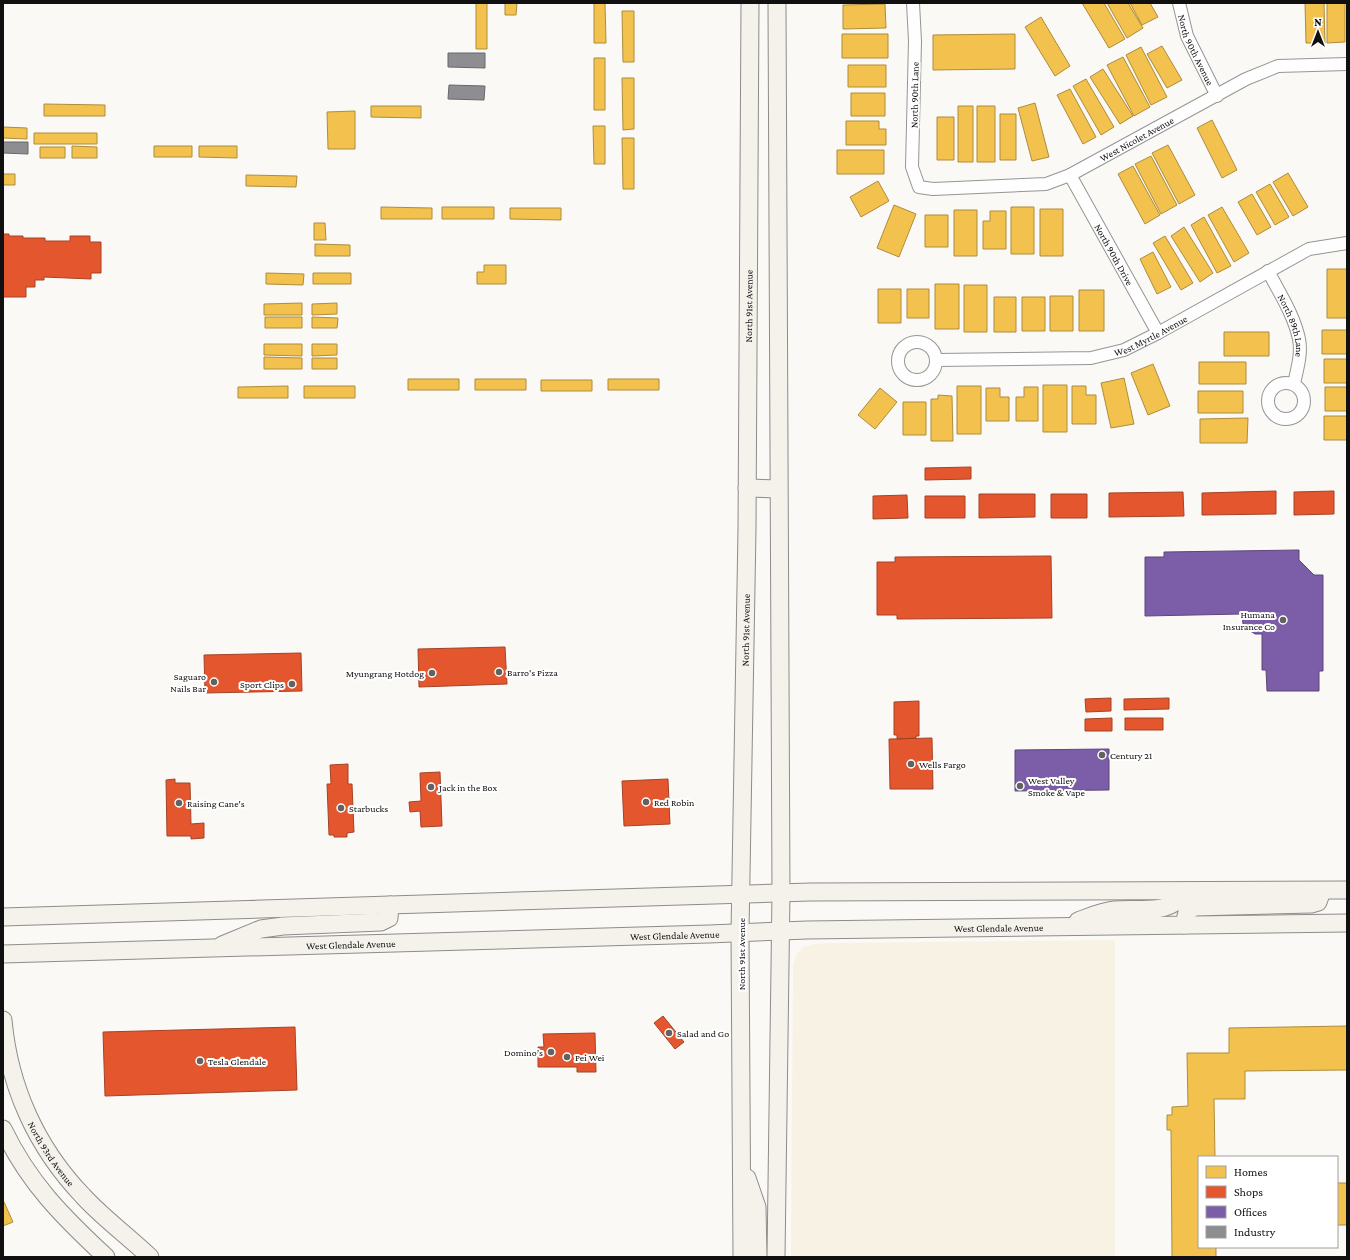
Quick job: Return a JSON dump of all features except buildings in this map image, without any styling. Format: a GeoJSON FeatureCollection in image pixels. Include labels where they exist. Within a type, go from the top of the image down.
{"type":"FeatureCollection","features":[{"type":"Feature","properties":{"kind":"main road","name":"North 91st Avenue"},"geometry":{"type":"LineString","coordinates":[[742,1257],[740,933],[747,488],[750,3]]}},
{"type":"Feature","properties":{"kind":"main road"},"geometry":{"type":"LineString","coordinates":[[776,1257],[781,893],[777,3]]}},
{"type":"Feature","properties":{"kind":"main road"},"geometry":{"type":"LineString","coordinates":[[747,488],[778,489]]}},
{"type":"Feature","properties":{"kind":"main road"},"geometry":{"type":"LineString","coordinates":[[1184,925],[1187,912],[1194,907],[1312,904],[1318,902],[1322,890]]}},
{"type":"Feature","properties":{"kind":"main road"},"geometry":{"type":"LineString","coordinates":[[3,917],[781,893],[1347,890]]}},
{"type":"Feature","properties":{"kind":"main road"},"geometry":{"type":"LineString","coordinates":[[1059,926],[1112,910],[1165,908],[1176,903],[1188,891]]}},
{"type":"Feature","properties":{"kind":"main road"},"geometry":{"type":"LineString","coordinates":[[216,948],[261,929],[283,926],[381,922],[389,918],[390,905]]}},
{"type":"Feature","properties":{"kind":"main road","name":"West Glendale Avenue"},"geometry":{"type":"LineString","coordinates":[[3,954],[780,931],[1347,922]]}},
{"type":"Feature","properties":{"kind":"main road","name":"North 93rd Avenue"},"geometry":{"type":"LineString","coordinates":[[3,1020],[8,1055],[18,1093],[31,1124],[46,1149],[82,1196],[150,1257]]}},
{"type":"Feature","properties":{"kind":"main road"},"geometry":{"type":"LineString","coordinates":[[3,1129],[23,1166],[50,1203],[106,1257]]}},
{"type":"Feature","properties":{"kind":"main road"},"geometry":{"type":"LineString","coordinates":[[742,1163],[757,1207],[758,1257]]}},
{"type":"Feature","properties":{"kind":"street","name":"North 90th Lane"},"geometry":{"type":"LineString","coordinates":[[913,3],[915,41],[912,167],[920,187]]}},
{"type":"Feature","properties":{"kind":"street","name":"North 90th Avenue"},"geometry":{"type":"LineString","coordinates":[[1179,3],[1187,36],[1217,96]]}},
{"type":"Feature","properties":{"kind":"street","name":"West Nicolet Avenue"},"geometry":{"type":"LineString","coordinates":[[920,187],[933,189],[1046,184],[1070,175],[1246,79],[1278,66],[1347,64]]}},
{"type":"Feature","properties":{"kind":"street","name":"North 90th Drive"},"geometry":{"type":"LineString","coordinates":[[1070,175],[1158,333]]}},
{"type":"Feature","properties":{"kind":"street","name":"West Myrtle Avenue"},"geometry":{"type":"LineString","coordinates":[[936,360],[1091,358],[1124,350],[1158,333],[1309,249],[1347,243]]}},
{"type":"Feature","properties":{"kind":"street","name":"North 89th Lane"},"geometry":{"type":"LineString","coordinates":[[1268,271],[1288,309],[1299,339],[1300,359],[1294,384]]}},
{"type":"Feature","properties":{"kind":"shaded area"},"geometry":{"type":"Polygon","coordinates":[[[1115,940],[1115,1257],[791,1257],[793,966],[796,955],[803,947],[815,944],[831,943],[1115,940]]]}},
{"type":"Feature","properties":{"kind":"place","name":"Humana Insurance Co"},"geometry":{"type":"Point","coordinates":[1283,620]}},
{"type":"Feature","properties":{"kind":"place","name":"Barro's Pizza"},"geometry":{"type":"Point","coordinates":[499,672]}},
{"type":"Feature","properties":{"kind":"place","name":"Myungrang Hotdog"},"geometry":{"type":"Point","coordinates":[432,673]}},
{"type":"Feature","properties":{"kind":"place","name":"Saguaro Nails Bar"},"geometry":{"type":"Point","coordinates":[214,682]}},
{"type":"Feature","properties":{"kind":"place","name":"Sport Clips"},"geometry":{"type":"Point","coordinates":[292,684]}},
{"type":"Feature","properties":{"kind":"place","name":"Century 21"},"geometry":{"type":"Point","coordinates":[1102,755]}},
{"type":"Feature","properties":{"kind":"place","name":"Wells Fargo"},"geometry":{"type":"Point","coordinates":[911,764]}},
{"type":"Feature","properties":{"kind":"place","name":"West Valley Smoke & Vape"},"geometry":{"type":"Point","coordinates":[1020,786]}},
{"type":"Feature","properties":{"kind":"place","name":"Jack in the Box"},"geometry":{"type":"Point","coordinates":[431,787]}},
{"type":"Feature","properties":{"kind":"place","name":"Red Robin"},"geometry":{"type":"Point","coordinates":[646,802]}},
{"type":"Feature","properties":{"kind":"place","name":"Raising Cane's"},"geometry":{"type":"Point","coordinates":[179,803]}},
{"type":"Feature","properties":{"kind":"place","name":"Starbucks"},"geometry":{"type":"Point","coordinates":[341,808]}},
{"type":"Feature","properties":{"kind":"place","name":"Salad and Go"},"geometry":{"type":"Point","coordinates":[669,1033]}},
{"type":"Feature","properties":{"kind":"place","name":"Domino’s"},"geometry":{"type":"Point","coordinates":[551,1052]}},
{"type":"Feature","properties":{"kind":"place","name":"Pei Wei"},"geometry":{"type":"Point","coordinates":[567,1057]}},
{"type":"Feature","properties":{"kind":"place","name":"Tesla Glendale"},"geometry":{"type":"Point","coordinates":[200,1061]}}]}
